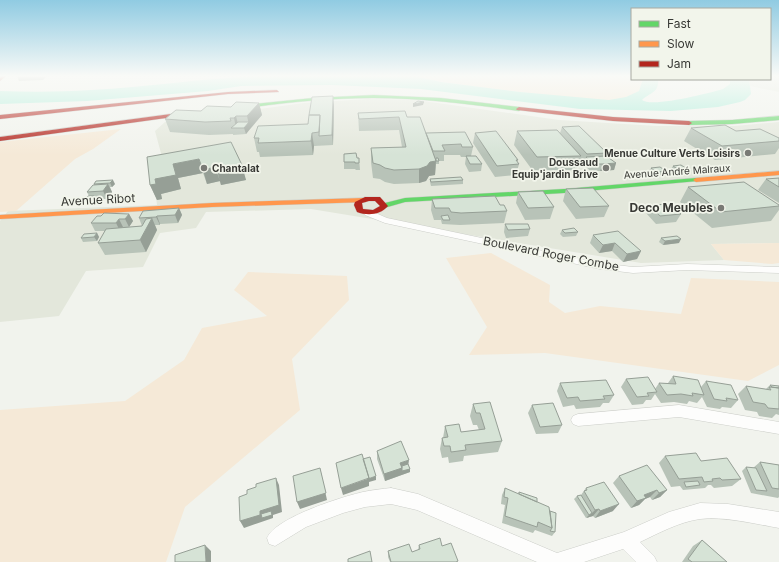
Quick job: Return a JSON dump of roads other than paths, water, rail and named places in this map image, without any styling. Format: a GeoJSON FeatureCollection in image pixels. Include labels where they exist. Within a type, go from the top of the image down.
{"type":"FeatureCollection","features":[{"type":"Feature","properties":{"kind":"main road"},"geometry":{"type":"LineString","coordinates":[[0,117],[143,102]]}},
{"type":"Feature","properties":{"kind":"main road"},"geometry":{"type":"LineString","coordinates":[[220,110],[278,102]]}},
{"type":"Feature","properties":{"kind":"main road"},"geometry":{"type":"LineString","coordinates":[[465,102],[645,122],[709,123],[779,118]]}},
{"type":"Feature","properties":{"kind":"main road"},"geometry":{"type":"LineString","coordinates":[[479,102],[583,114],[647,118],[711,119],[779,114]]}},
{"type":"Feature","properties":{"kind":"main road"},"geometry":{"type":"LineString","coordinates":[[0,139],[206,112]]}},
{"type":"Feature","properties":{"kind":"main road","name":"Avenue André Malraux"},"geometry":{"type":"LineString","coordinates":[[381,205],[404,195],[554,188],[577,189],[779,173]]}},
{"type":"Feature","properties":{"kind":"main road","name":"Avenue Ribot"},"geometry":{"type":"LineString","coordinates":[[0,217],[323,200],[363,200],[381,205]]}},
{"type":"Feature","properties":{"kind":"main road"},"geometry":{"type":"LineString","coordinates":[[363,200],[358,205],[364,211],[381,205]]}},
{"type":"Feature","properties":{"kind":"main road","name":"Avenue Ribot"},"geometry":{"type":"LineString","coordinates":[[197,207],[233,208],[321,205],[364,211]]}},
{"type":"Feature","properties":{"kind":"street","name":"Boulevard Roger Combe"},"geometry":{"type":"LineString","coordinates":[[381,205],[386,216],[398,222]]}},
{"type":"Feature","properties":{"kind":"street","name":"Boulevard Roger Combe"},"geometry":{"type":"LineString","coordinates":[[364,211],[377,218],[600,266],[633,270],[687,267],[779,270]]}},
{"type":"Feature","properties":{"kind":"street"},"geometry":{"type":"LineString","coordinates":[[578,420],[679,411],[779,428]]}},
{"type":"Feature","properties":{"kind":"street"},"geometry":{"type":"LineString","coordinates":[[275,538],[301,521],[343,505],[366,499],[391,496],[418,502],[557,562],[626,540],[669,520],[700,511],[728,512],[779,520]]}},
{"type":"Feature","properties":{"kind":"street"},"geometry":{"type":"LineString","coordinates":[[626,540],[648,562]]}},
{"type":"Feature","properties":{"kind":"place","name":"Menue Culture Verts Loisirs"},"geometry":{"type":"Point","coordinates":[748,153]}},
{"type":"Feature","properties":{"kind":"place","name":"Chantalat"},"geometry":{"type":"Point","coordinates":[204,168]}},
{"type":"Feature","properties":{"kind":"place","name":"Doussaud Equip'jardin Brive"},"geometry":{"type":"Point","coordinates":[606,168]}},
{"type":"Feature","properties":{"kind":"place","name":"Deco Meubles"},"geometry":{"type":"Point","coordinates":[721,208]}}]}
